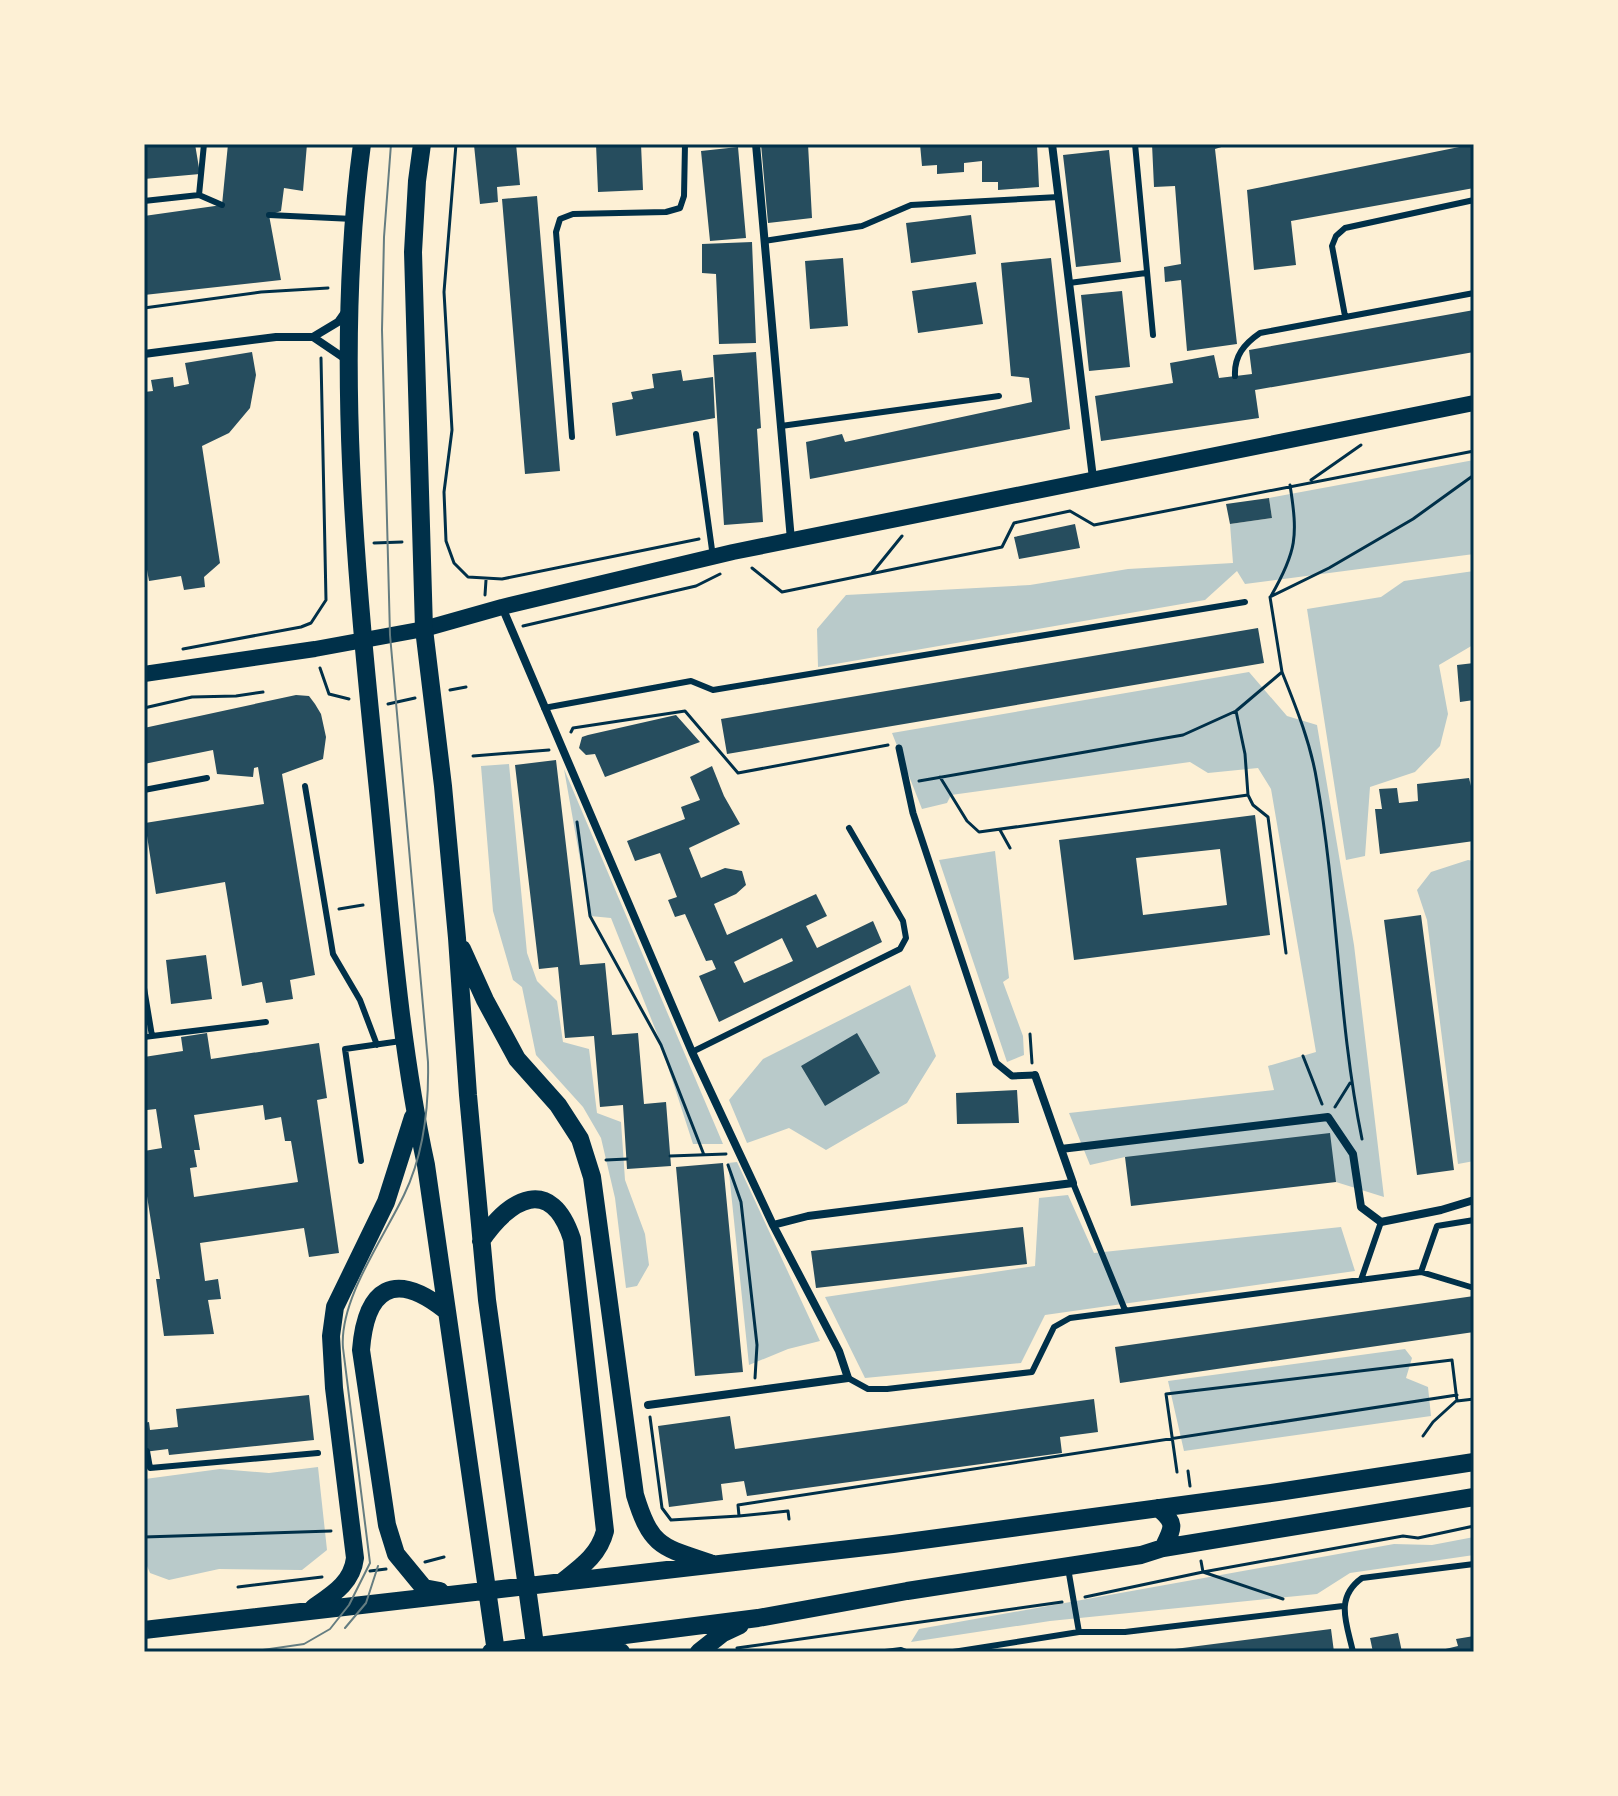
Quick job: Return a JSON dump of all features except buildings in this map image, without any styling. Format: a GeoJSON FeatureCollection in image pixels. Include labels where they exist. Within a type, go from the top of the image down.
{"type":"FeatureCollection","features":[{"type":"Feature","properties":{"kind":"main road"},"geometry":{"type":"LineString","coordinates":[[362,144],[350,305],[355,543],[362,641],[404,1041],[426,1165],[494,1652],[758,1618],[1474,1497]]}},
{"type":"Feature","properties":{"kind":"main road"},"geometry":{"type":"LineString","coordinates":[[422,144],[413,252],[424,629],[457,938],[487,1300],[536,1652]]}},
{"type":"Feature","properties":{"kind":"main road"},"geometry":{"type":"LineString","coordinates":[[144,674],[424,629],[502,607],[791,540],[1474,403]]}},
{"type":"Feature","properties":{"kind":"main road"},"geometry":{"type":"LineString","coordinates":[[457,938],[485,1000],[517,1059],[558,1105],[580,1139],[592,1177],[635,1495],[643,1520],[667,1549],[716,1565]]}},
{"type":"Feature","properties":{"kind":"main road"},"geometry":{"type":"LineString","coordinates":[[310,1610],[339,1590],[353,1572],[355,1558],[334,1388],[331,1336],[335,1307],[386,1202],[407,1143],[414,1111]]}},
{"type":"Feature","properties":{"kind":"main road"},"geometry":{"type":"LineString","coordinates":[[481,1241],[495,1221],[519,1202],[532,1199],[550,1203],[565,1217],[572,1239],[605,1531],[602,1544],[589,1560],[561,1582]]}},
{"type":"Feature","properties":{"kind":"main road"},"geometry":{"type":"LineString","coordinates":[[445,1310],[422,1294],[408,1289],[384,1291],[374,1301],[364,1321],[361,1350],[387,1525],[396,1554],[424,1588],[449,1593]]}},
{"type":"Feature","properties":{"kind":"main road"},"geometry":{"type":"LineString","coordinates":[[144,1630],[909,1542],[1474,1462]]}},
{"type":"Feature","properties":{"kind":"main road"},"geometry":{"type":"LineString","coordinates":[[1158,1508],[1172,1524],[1163,1548]]}},
{"type":"Feature","properties":{"kind":"main road"},"geometry":{"type":"LineString","coordinates":[[700,1652],[723,1633],[758,1618]]}},
{"type":"Feature","properties":{"kind":"main road"},"geometry":{"type":"LineString","coordinates":[[561,1643],[608,1647],[621,1652]]}},
{"type":"Feature","properties":{"kind":"street"},"geometry":{"type":"LineString","coordinates":[[756,144],[791,540]]}},
{"type":"Feature","properties":{"kind":"street"},"geometry":{"type":"LineString","coordinates":[[1052,144],[1093,478]]}},
{"type":"Feature","properties":{"kind":"street"},"geometry":{"type":"LineString","coordinates":[[317,340],[338,322],[350,305]]}},
{"type":"Feature","properties":{"kind":"street"},"geometry":{"type":"LineString","coordinates":[[144,354],[276,337],[317,340],[344,358],[350,370]]}},
{"type":"Feature","properties":{"kind":"street"},"geometry":{"type":"LineString","coordinates":[[502,607],[692,1052],[773,1225],[839,1351],[848,1378],[648,1405]]}},
{"type":"Feature","properties":{"kind":"street"},"geometry":{"type":"LineString","coordinates":[[773,1225],[808,1216],[1073,1183],[1035,1075],[1012,1076],[996,1063],[913,813],[899,748]]}},
{"type":"Feature","properties":{"kind":"street"},"geometry":{"type":"LineString","coordinates":[[1061,1149],[1328,1117],[1353,1154],[1361,1207],[1381,1222],[1474,1200]]}},
{"type":"Feature","properties":{"kind":"lane"},"geometry":{"type":"LineString","coordinates":[[199,195],[204,144]]}},
{"type":"Feature","properties":{"kind":"lane"},"geometry":{"type":"LineString","coordinates":[[572,437],[556,232],[560,219],[573,214],[666,212],[680,208],[684,196],[685,144]]}},
{"type":"Feature","properties":{"kind":"lane"},"geometry":{"type":"LineString","coordinates":[[1135,144],[1153,335]]}},
{"type":"Feature","properties":{"kind":"lane"},"geometry":{"type":"LineString","coordinates":[[144,201],[199,195],[222,205]]}},
{"type":"Feature","properties":{"kind":"lane"},"geometry":{"type":"LineString","coordinates":[[764,241],[862,226],[911,205],[1059,197]]}},
{"type":"Feature","properties":{"kind":"lane"},"geometry":{"type":"LineString","coordinates":[[1345,316],[1332,246],[1336,236],[1345,228],[1474,200]]}},
{"type":"Feature","properties":{"kind":"lane"},"geometry":{"type":"LineString","coordinates":[[269,215],[355,219]]}},
{"type":"Feature","properties":{"kind":"lane"},"geometry":{"type":"LineString","coordinates":[[1069,283],[1146,273]]}},
{"type":"Feature","properties":{"kind":"lane"},"geometry":{"type":"LineString","coordinates":[[1235,376],[1240,352],[1247,342],[1260,333],[1474,293]]}},
{"type":"Feature","properties":{"kind":"lane"},"geometry":{"type":"LineString","coordinates":[[781,426],[999,396]]}},
{"type":"Feature","properties":{"kind":"lane"},"geometry":{"type":"LineString","coordinates":[[696,434],[713,558]]}},
{"type":"Feature","properties":{"kind":"lane"},"geometry":{"type":"LineString","coordinates":[[544,708],[691,681],[713,690],[1245,602]]}},
{"type":"Feature","properties":{"kind":"lane"},"geometry":{"type":"LineString","coordinates":[[144,790],[207,778]]}},
{"type":"Feature","properties":{"kind":"lane"},"geometry":{"type":"LineString","coordinates":[[305,786],[333,954],[360,1000],[377,1045]]}},
{"type":"Feature","properties":{"kind":"lane"},"geometry":{"type":"LineString","coordinates":[[692,1052],[900,949],[906,938],[903,921],[849,828]]}},
{"type":"Feature","properties":{"kind":"lane"},"geometry":{"type":"LineString","coordinates":[[144,988],[148,1036],[266,1022]]}},
{"type":"Feature","properties":{"kind":"lane"},"geometry":{"type":"LineString","coordinates":[[361,1161],[345,1049],[404,1041]]}},
{"type":"Feature","properties":{"kind":"lane"},"geometry":{"type":"LineString","coordinates":[[1073,1183],[1125,1310]]}},
{"type":"Feature","properties":{"kind":"lane"},"geometry":{"type":"LineString","coordinates":[[1421,1272],[1441,1210]]}},
{"type":"Feature","properties":{"kind":"lane"},"geometry":{"type":"LineString","coordinates":[[1437,1226],[1474,1220]]}},
{"type":"Feature","properties":{"kind":"lane"},"geometry":{"type":"LineString","coordinates":[[1361,1280],[1381,1222]]}},
{"type":"Feature","properties":{"kind":"lane"},"geometry":{"type":"LineString","coordinates":[[848,1378],[868,1389],[887,1389],[1032,1372],[1054,1327],[1070,1318],[1125,1310],[1421,1272],[1474,1288]]}},
{"type":"Feature","properties":{"kind":"lane"},"geometry":{"type":"LineString","coordinates":[[147,1451],[150,1468],[318,1453]]}},
{"type":"Feature","properties":{"kind":"lane"},"geometry":{"type":"LineString","coordinates":[[1353,1652],[1343,1606],[1351,1586],[1362,1578],[1474,1564]]}},
{"type":"Feature","properties":{"kind":"lane"},"geometry":{"type":"LineString","coordinates":[[1068,1568],[1079,1632]]}},
{"type":"Feature","properties":{"kind":"lane"},"geometry":{"type":"LineString","coordinates":[[953,1652],[1079,1632],[1125,1632],[1343,1606]]}},
{"type":"Feature","properties":{"kind":"lane"},"geometry":{"type":"LineString","coordinates":[[885,1652],[906,1652]]}},
{"type":"Feature","properties":{"kind":"path"},"geometry":{"type":"LineString","coordinates":[[456,144],[444,292],[452,404],[444,492],[446,541],[454,563],[468,577],[502,579]]}},
{"type":"Feature","properties":{"kind":"path"},"geometry":{"type":"LineString","coordinates":[[144,308],[261,292],[328,288]]}},
{"type":"Feature","properties":{"kind":"path"},"geometry":{"type":"LineString","coordinates":[[177,650],[311,623],[326,600],[317,340]]}},
{"type":"Feature","properties":{"kind":"path"},"geometry":{"type":"LineString","coordinates":[[1308,482],[1360,446]]}},
{"type":"Feature","properties":{"kind":"path"},"geometry":{"type":"LineString","coordinates":[[749,565],[782,592],[1002,547],[1014,523],[1070,511],[1094,525],[1474,451]]}},
{"type":"Feature","properties":{"kind":"path"},"geometry":{"type":"LineString","coordinates":[[1270,597],[1329,568],[1413,519],[1474,475]]}},
{"type":"Feature","properties":{"kind":"path"},"geometry":{"type":"LineString","coordinates":[[1290,485],[1297,528],[1292,557],[1270,597],[1282,672],[1300,717],[1317,781],[1350,1082],[1362,1143]]}},
{"type":"Feature","properties":{"kind":"path"},"geometry":{"type":"LineString","coordinates":[[1070,511],[1075,504]]}},
{"type":"Feature","properties":{"kind":"path"},"geometry":{"type":"LineString","coordinates":[[872,573],[905,533]]}},
{"type":"Feature","properties":{"kind":"path"},"geometry":{"type":"LineString","coordinates":[[355,543],[420,540]]}},
{"type":"Feature","properties":{"kind":"path"},"geometry":{"type":"LineString","coordinates":[[907,783],[1183,735],[1236,711],[1282,672]]}},
{"type":"Feature","properties":{"kind":"path"},"geometry":{"type":"LineString","coordinates":[[329,694],[368,703],[390,704],[466,687]]}},
{"type":"Feature","properties":{"kind":"path"},"geometry":{"type":"LineString","coordinates":[[144,708],[192,697],[263,692]]}},
{"type":"Feature","properties":{"kind":"path"},"geometry":{"type":"LineString","coordinates":[[473,756],[562,749],[573,728],[685,711],[738,773],[886,745],[899,748]]}},
{"type":"Feature","properties":{"kind":"path"},"geometry":{"type":"LineString","coordinates":[[1236,711],[1245,754],[1248,795],[1253,805],[1268,817],[1286,953]]}},
{"type":"Feature","properties":{"kind":"path"},"geometry":{"type":"LineString","coordinates":[[940,777],[972,827],[979,832],[1248,795]]}},
{"type":"Feature","properties":{"kind":"path"},"geometry":{"type":"LineString","coordinates":[[575,809],[590,916],[661,1045],[704,1155]]}},
{"type":"Feature","properties":{"kind":"path"},"geometry":{"type":"LineString","coordinates":[[1000,830],[1010,848]]}},
{"type":"Feature","properties":{"kind":"path"},"geometry":{"type":"LineString","coordinates":[[326,911],[363,905]]}},
{"type":"Feature","properties":{"kind":"path"},"geometry":{"type":"LineString","coordinates":[[1030,1034],[1030,1052]]}},
{"type":"Feature","properties":{"kind":"path"},"geometry":{"type":"LineString","coordinates":[[1303,1056],[1328,1117]]}},
{"type":"Feature","properties":{"kind":"path"},"geometry":{"type":"LineString","coordinates":[[1328,1117],[1350,1082]]}},
{"type":"Feature","properties":{"kind":"path"},"geometry":{"type":"LineString","coordinates":[[670,1156],[739,1153]]}},
{"type":"Feature","properties":{"kind":"path"},"geometry":{"type":"LineString","coordinates":[[723,1154],[741,1202],[757,1345],[753,1391]]}},
{"type":"Feature","properties":{"kind":"path"},"geometry":{"type":"LineString","coordinates":[[603,1160],[627,1159]]}},
{"type":"Feature","properties":{"kind":"path"},"geometry":{"type":"LineString","coordinates":[[1177,1472],[1166,1394],[1452,1360],[1457,1398]]}},
{"type":"Feature","properties":{"kind":"path"},"geometry":{"type":"LineString","coordinates":[[1423,1436],[1457,1398]]}},
{"type":"Feature","properties":{"kind":"path"},"geometry":{"type":"LineString","coordinates":[[739,1516],[738,1505],[1457,1398],[1474,1399]]}},
{"type":"Feature","properties":{"kind":"path"},"geometry":{"type":"LineString","coordinates":[[651,1421],[662,1508],[671,1520],[788,1511],[789,1519]]}},
{"type":"Feature","properties":{"kind":"path"},"geometry":{"type":"LineString","coordinates":[[1188,1471],[1193,1503]]}},
{"type":"Feature","properties":{"kind":"path"},"geometry":{"type":"LineString","coordinates":[[700,1652],[742,1650],[1073,1600],[1203,1572],[1403,1536],[1418,1538],[1474,1526]]}},
{"type":"Feature","properties":{"kind":"path"},"geometry":{"type":"LineString","coordinates":[[144,1537],[335,1531]]}},
{"type":"Feature","properties":{"kind":"path"},"geometry":{"type":"LineString","coordinates":[[1198,1542],[1203,1572]]}},
{"type":"Feature","properties":{"kind":"path"},"geometry":{"type":"LineString","coordinates":[[1203,1572],[1313,1610]]}},
{"type":"Feature","properties":{"kind":"shaded area"},"geometry":{"type":"Polygon","coordinates":[[[1474,460],[1474,554],[1245,584],[1237,571],[1205,600],[818,667],[817,629],[846,595],[1030,585],[1128,569],[1233,563],[1230,524],[1272,518],[1269,498],[1474,460]]]}},
{"type":"Feature","properties":{"kind":"shaded area"},"geometry":{"type":"Polygon","coordinates":[[[1474,571],[1473,645],[1439,665],[1448,714],[1440,746],[1415,772],[1370,787],[1365,856],[1346,860],[1307,609],[1381,597],[1404,581],[1474,571]]]}},
{"type":"Feature","properties":{"kind":"shaded area"},"geometry":{"type":"Polygon","coordinates":[[[1249,672],[1287,716],[1317,725],[1354,945],[1384,1197],[1336,1182],[1125,1157],[1090,1165],[1069,1113],[1274,1090],[1268,1066],[1316,1052],[1271,789],[1258,768],[1208,773],[1190,762],[951,795],[947,803],[922,809],[892,733],[1249,672]]]}},
{"type":"Feature","properties":{"kind":"shaded area"},"geometry":{"type":"Polygon","coordinates":[[[509,764],[527,953],[537,981],[557,1001],[563,1042],[589,1049],[597,1113],[621,1122],[625,1180],[645,1234],[649,1265],[637,1286],[626,1288],[615,1198],[601,1138],[583,1107],[536,1055],[522,987],[513,980],[493,911],[481,766],[509,764]]]}},
{"type":"Feature","properties":{"kind":"shaded area"},"geometry":{"type":"Polygon","coordinates":[[[564,769],[723,1144],[693,1144],[658,1036],[611,918],[590,916],[564,769]]]}},
{"type":"Feature","properties":{"kind":"shaded area"},"geometry":{"type":"Polygon","coordinates":[[[995,851],[1009,978],[1003,982],[1023,1036],[1024,1055],[1007,1062],[939,860],[995,851]]]}},
{"type":"Feature","properties":{"kind":"shaded area"},"geometry":{"type":"Polygon","coordinates":[[[1468,860],[1474,861],[1474,1161],[1458,1164],[1427,920],[1417,890],[1431,872],[1468,860]]]}},
{"type":"Feature","properties":{"kind":"shaded area"},"geometry":{"type":"Polygon","coordinates":[[[910,985],[936,1056],[907,1103],[826,1150],[789,1128],[747,1143],[729,1100],[763,1059],[910,985]]]}},
{"type":"Feature","properties":{"kind":"shaded area"},"geometry":{"type":"Polygon","coordinates":[[[737,1162],[820,1341],[788,1349],[749,1365],[728,1163],[737,1162]]]}},
{"type":"Feature","properties":{"kind":"shaded area"},"geometry":{"type":"Polygon","coordinates":[[[1068,1195],[1094,1253],[1341,1227],[1355,1271],[1045,1315],[1021,1363],[865,1378],[825,1297],[1035,1266],[1039,1198],[1068,1195]]]}},
{"type":"Feature","properties":{"kind":"shaded area"},"geometry":{"type":"Polygon","coordinates":[[[1405,1349],[1412,1358],[1406,1378],[1428,1387],[1431,1416],[1184,1451],[1168,1381],[1405,1349]]]}},
{"type":"Feature","properties":{"kind":"shaded area"},"geometry":{"type":"Polygon","coordinates":[[[318,1467],[327,1550],[302,1570],[219,1569],[169,1580],[150,1573],[144,1559],[147,1518],[145,1479],[220,1469],[269,1473],[318,1467]]]}},
{"type":"Feature","properties":{"kind":"shaded area"},"geometry":{"type":"Polygon","coordinates":[[[1474,1537],[1474,1555],[1350,1573],[1317,1594],[1050,1621],[911,1642],[919,1629],[1394,1544],[1432,1545],[1474,1537]]]}},
{"type":"Feature","properties":{"kind":"tram line"},"geometry":{"type":"LineString","coordinates":[[249,1652],[304,1644],[330,1629],[349,1605],[370,1563],[343,1348],[344,1329],[355,1290],[411,1179],[421,1147],[426,1113],[428,1062],[390,635],[382,330],[384,237],[391,144]]}},
{"type":"Feature","properties":{"kind":"tram line"},"geometry":{"type":"LineString","coordinates":[[345,1628],[366,1603],[378,1566]]}}]}
